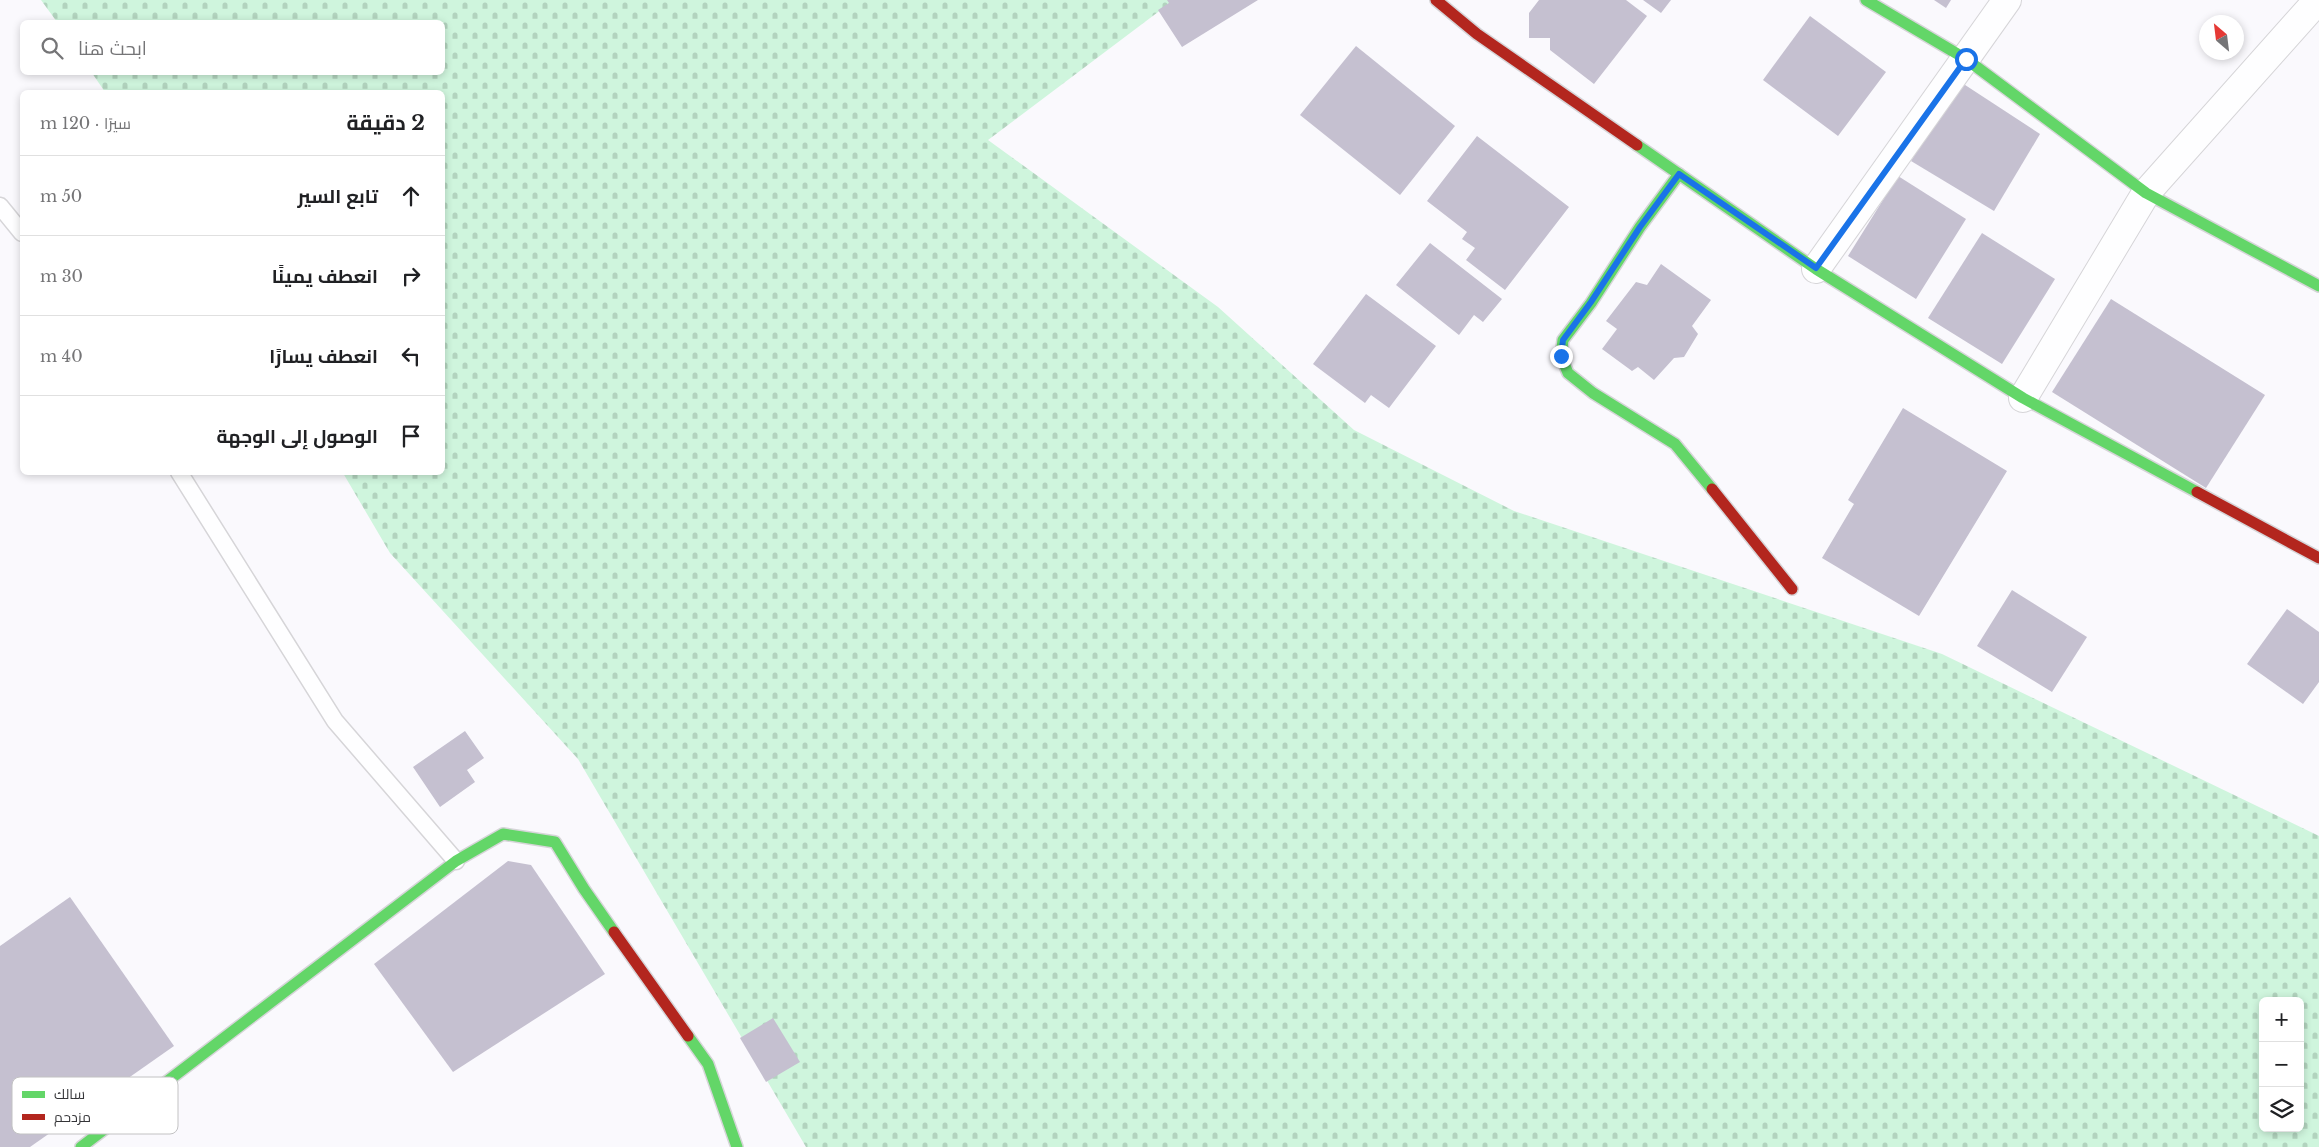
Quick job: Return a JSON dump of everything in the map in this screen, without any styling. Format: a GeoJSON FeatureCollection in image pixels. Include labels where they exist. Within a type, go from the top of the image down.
{"type":"FeatureCollection","features":[{"type":"Feature","properties":{"kind":"street"},"geometry":{"type":"LineString","coordinates":[[1436,0],[1477,34],[1816,268],[2023,398],[2319,558]]}},
{"type":"Feature","properties":{"kind":"street"},"geometry":{"type":"LineString","coordinates":[[1866,0],[1966,59],[2146,193],[2319,286]]}},
{"type":"Feature","properties":{"kind":"street"},"geometry":{"type":"LineString","coordinates":[[1816,268],[2007,0]]}},
{"type":"Feature","properties":{"kind":"street"},"geometry":{"type":"LineString","coordinates":[[2023,398],[2146,193],[2318,0]]}},
{"type":"Feature","properties":{"kind":"street"},"geometry":{"type":"LineString","coordinates":[[1679,174],[1640,227],[1591,302],[1563,340],[1561,356],[1568,373],[1593,393],[1675,444],[1792,589]]}},
{"type":"Feature","properties":{"kind":"street"},"geometry":{"type":"LineString","coordinates":[[173,1077],[456,861],[503,834],[555,842],[584,889],[708,1064],[737,1147]]}},
{"type":"Feature","properties":{"kind":"street"},"geometry":{"type":"LineString","coordinates":[[81,1147],[98,1134]]}},
{"type":"Feature","properties":{"kind":"lane"},"geometry":{"type":"LineString","coordinates":[[0,206],[20,231]]}},
{"type":"Feature","properties":{"kind":"lane"},"geometry":{"type":"LineString","coordinates":[[181,475],[335,721],[456,861]]}},
{"type":"Feature","properties":{"kind":"green space"},"geometry":{"type":"Polygon","coordinates":[[[41,0],[1174,0],[988,140],[1218,307],[1354,430],[1514,511],[1942,654],[2319,836],[2319,1147],[806,1147],[578,759],[390,553],[344,475],[445,475],[445,90],[104,90],[93,75],[445,75],[445,20],[56,20],[41,0]]]}},
{"type":"Feature","properties":{"kind":"building"},"geometry":{"type":"Polygon","coordinates":[[[1167,0],[1258,0],[1182,47],[1158,10],[1169,3],[1167,0]]]}},
{"type":"Feature","properties":{"kind":"building"},"geometry":{"type":"Polygon","coordinates":[[[1539,0],[1626,0],[1647,16],[1594,84],[1550,50],[1550,38],[1529,38],[1529,13],[1539,0]]]}},
{"type":"Feature","properties":{"kind":"building"},"geometry":{"type":"Polygon","coordinates":[[[1643,0],[1671,0],[1661,13],[1643,0]]]}},
{"type":"Feature","properties":{"kind":"building"},"geometry":{"type":"Polygon","coordinates":[[[1934,0],[1951,0],[1946,8],[1934,0]]]}},
{"type":"Feature","properties":{"kind":"building"},"geometry":{"type":"Polygon","coordinates":[[[1810,16],[1886,72],[1838,136],[1763,80],[1810,16]]]}},
{"type":"Feature","properties":{"kind":"building"},"geometry":{"type":"Polygon","coordinates":[[[1356,46],[1455,126],[1400,195],[1300,115],[1356,46]]]}},
{"type":"Feature","properties":{"kind":"building"},"geometry":{"type":"Polygon","coordinates":[[[1959,81],[2040,134],[1994,211],[1911,161],[1959,81]]]}},
{"type":"Feature","properties":{"kind":"building"},"geometry":{"type":"Polygon","coordinates":[[[1477,136],[1569,207],[1505,290],[1466,260],[1475,248],[1462,239],[1467,232],[1427,201],[1477,136]]]}},
{"type":"Feature","properties":{"kind":"building"},"geometry":{"type":"Polygon","coordinates":[[[1898,176],[1966,219],[1916,299],[1848,256],[1898,176]]]}},
{"type":"Feature","properties":{"kind":"building"},"geometry":{"type":"Polygon","coordinates":[[[1982,233],[2055,279],[2002,364],[1928,318],[1982,233]]]}},
{"type":"Feature","properties":{"kind":"building"},"geometry":{"type":"Polygon","coordinates":[[[1430,243],[1502,299],[1483,322],[1474,315],[1459,335],[1396,285],[1430,243]]]}},
{"type":"Feature","properties":{"kind":"building"},"geometry":{"type":"Polygon","coordinates":[[[1661,264],[1711,300],[1692,326],[1698,334],[1684,357],[1674,358],[1654,380],[1638,367],[1632,371],[1602,349],[1617,329],[1606,321],[1636,282],[1647,285],[1661,264]]]}},
{"type":"Feature","properties":{"kind":"building"},"geometry":{"type":"Polygon","coordinates":[[[1366,294],[1436,346],[1389,408],[1371,395],[1365,403],[1313,364],[1366,294]]]}},
{"type":"Feature","properties":{"kind":"building"},"geometry":{"type":"Polygon","coordinates":[[[2111,299],[2265,395],[2206,488],[2052,392],[2111,299]]]}},
{"type":"Feature","properties":{"kind":"building"},"geometry":{"type":"Polygon","coordinates":[[[1903,408],[2007,471],[1919,616],[1822,558],[1854,504],[1848,500],[1903,408]]]}},
{"type":"Feature","properties":{"kind":"building"},"geometry":{"type":"Polygon","coordinates":[[[2012,590],[2087,637],[2052,692],[1977,646],[2012,590]]]}},
{"type":"Feature","properties":{"kind":"building"},"geometry":{"type":"Polygon","coordinates":[[[2287,609],[2319,632],[2319,682],[2303,704],[2247,664],[2287,609]]]}},
{"type":"Feature","properties":{"kind":"building"},"geometry":{"type":"Polygon","coordinates":[[[465,731],[484,758],[467,770],[475,782],[440,807],[413,767],[465,731]]]}},
{"type":"Feature","properties":{"kind":"building"},"geometry":{"type":"Polygon","coordinates":[[[508,861],[531,865],[605,974],[453,1072],[374,964],[508,861]]]}},
{"type":"Feature","properties":{"kind":"building"},"geometry":{"type":"Polygon","coordinates":[[[70,897],[174,1046],[130,1077],[12,1077],[12,1134],[49,1134],[30,1147],[0,1147],[0,946],[70,897]]]}},
{"type":"Feature","properties":{"kind":"building"},"geometry":{"type":"Polygon","coordinates":[[[773,1018],[800,1062],[766,1082],[740,1038],[773,1018]]]}},
{"type":"Feature","properties":{"kind":"traffic: fast"},"geometry":{"type":"LineString","coordinates":[[1866,0],[1966,59],[2146,193],[2319,286]]}},
{"type":"Feature","properties":{"kind":"traffic: fast"},"geometry":{"type":"LineString","coordinates":[[1637,145],[1816,269],[2023,398],[2197,492]]}},
{"type":"Feature","properties":{"kind":"traffic: fast"},"geometry":{"type":"LineString","coordinates":[[1679,174],[1640,227],[1591,303],[1563,340],[1561,356],[1568,373],[1593,393],[1675,444],[1712,489]]}},
{"type":"Feature","properties":{"kind":"traffic: fast"},"geometry":{"type":"LineString","coordinates":[[173,1077],[456,861],[503,834],[555,842],[584,889],[614,932]]}},
{"type":"Feature","properties":{"kind":"traffic: fast"},"geometry":{"type":"LineString","coordinates":[[688,1036],[708,1064],[737,1147]]}},
{"type":"Feature","properties":{"kind":"traffic: fast"},"geometry":{"type":"LineString","coordinates":[[81,1147],[98,1134]]}},
{"type":"Feature","properties":{"kind":"traffic: jam"},"geometry":{"type":"LineString","coordinates":[[1436,0],[1477,34],[1637,145]]}},
{"type":"Feature","properties":{"kind":"traffic: jam"},"geometry":{"type":"LineString","coordinates":[[1712,489],[1792,589]]}},
{"type":"Feature","properties":{"kind":"traffic: jam"},"geometry":{"type":"LineString","coordinates":[[2197,492],[2319,558]]}},
{"type":"Feature","properties":{"kind":"traffic: jam"},"geometry":{"type":"LineString","coordinates":[[614,932],[688,1036]]}},
{"type":"Feature","properties":{"kind":"route"},"geometry":{"type":"LineString","coordinates":[[1561,356],[1563,340],[1591,302],[1640,227],[1679,174],[1816,268],[1966,59]]}}]}
